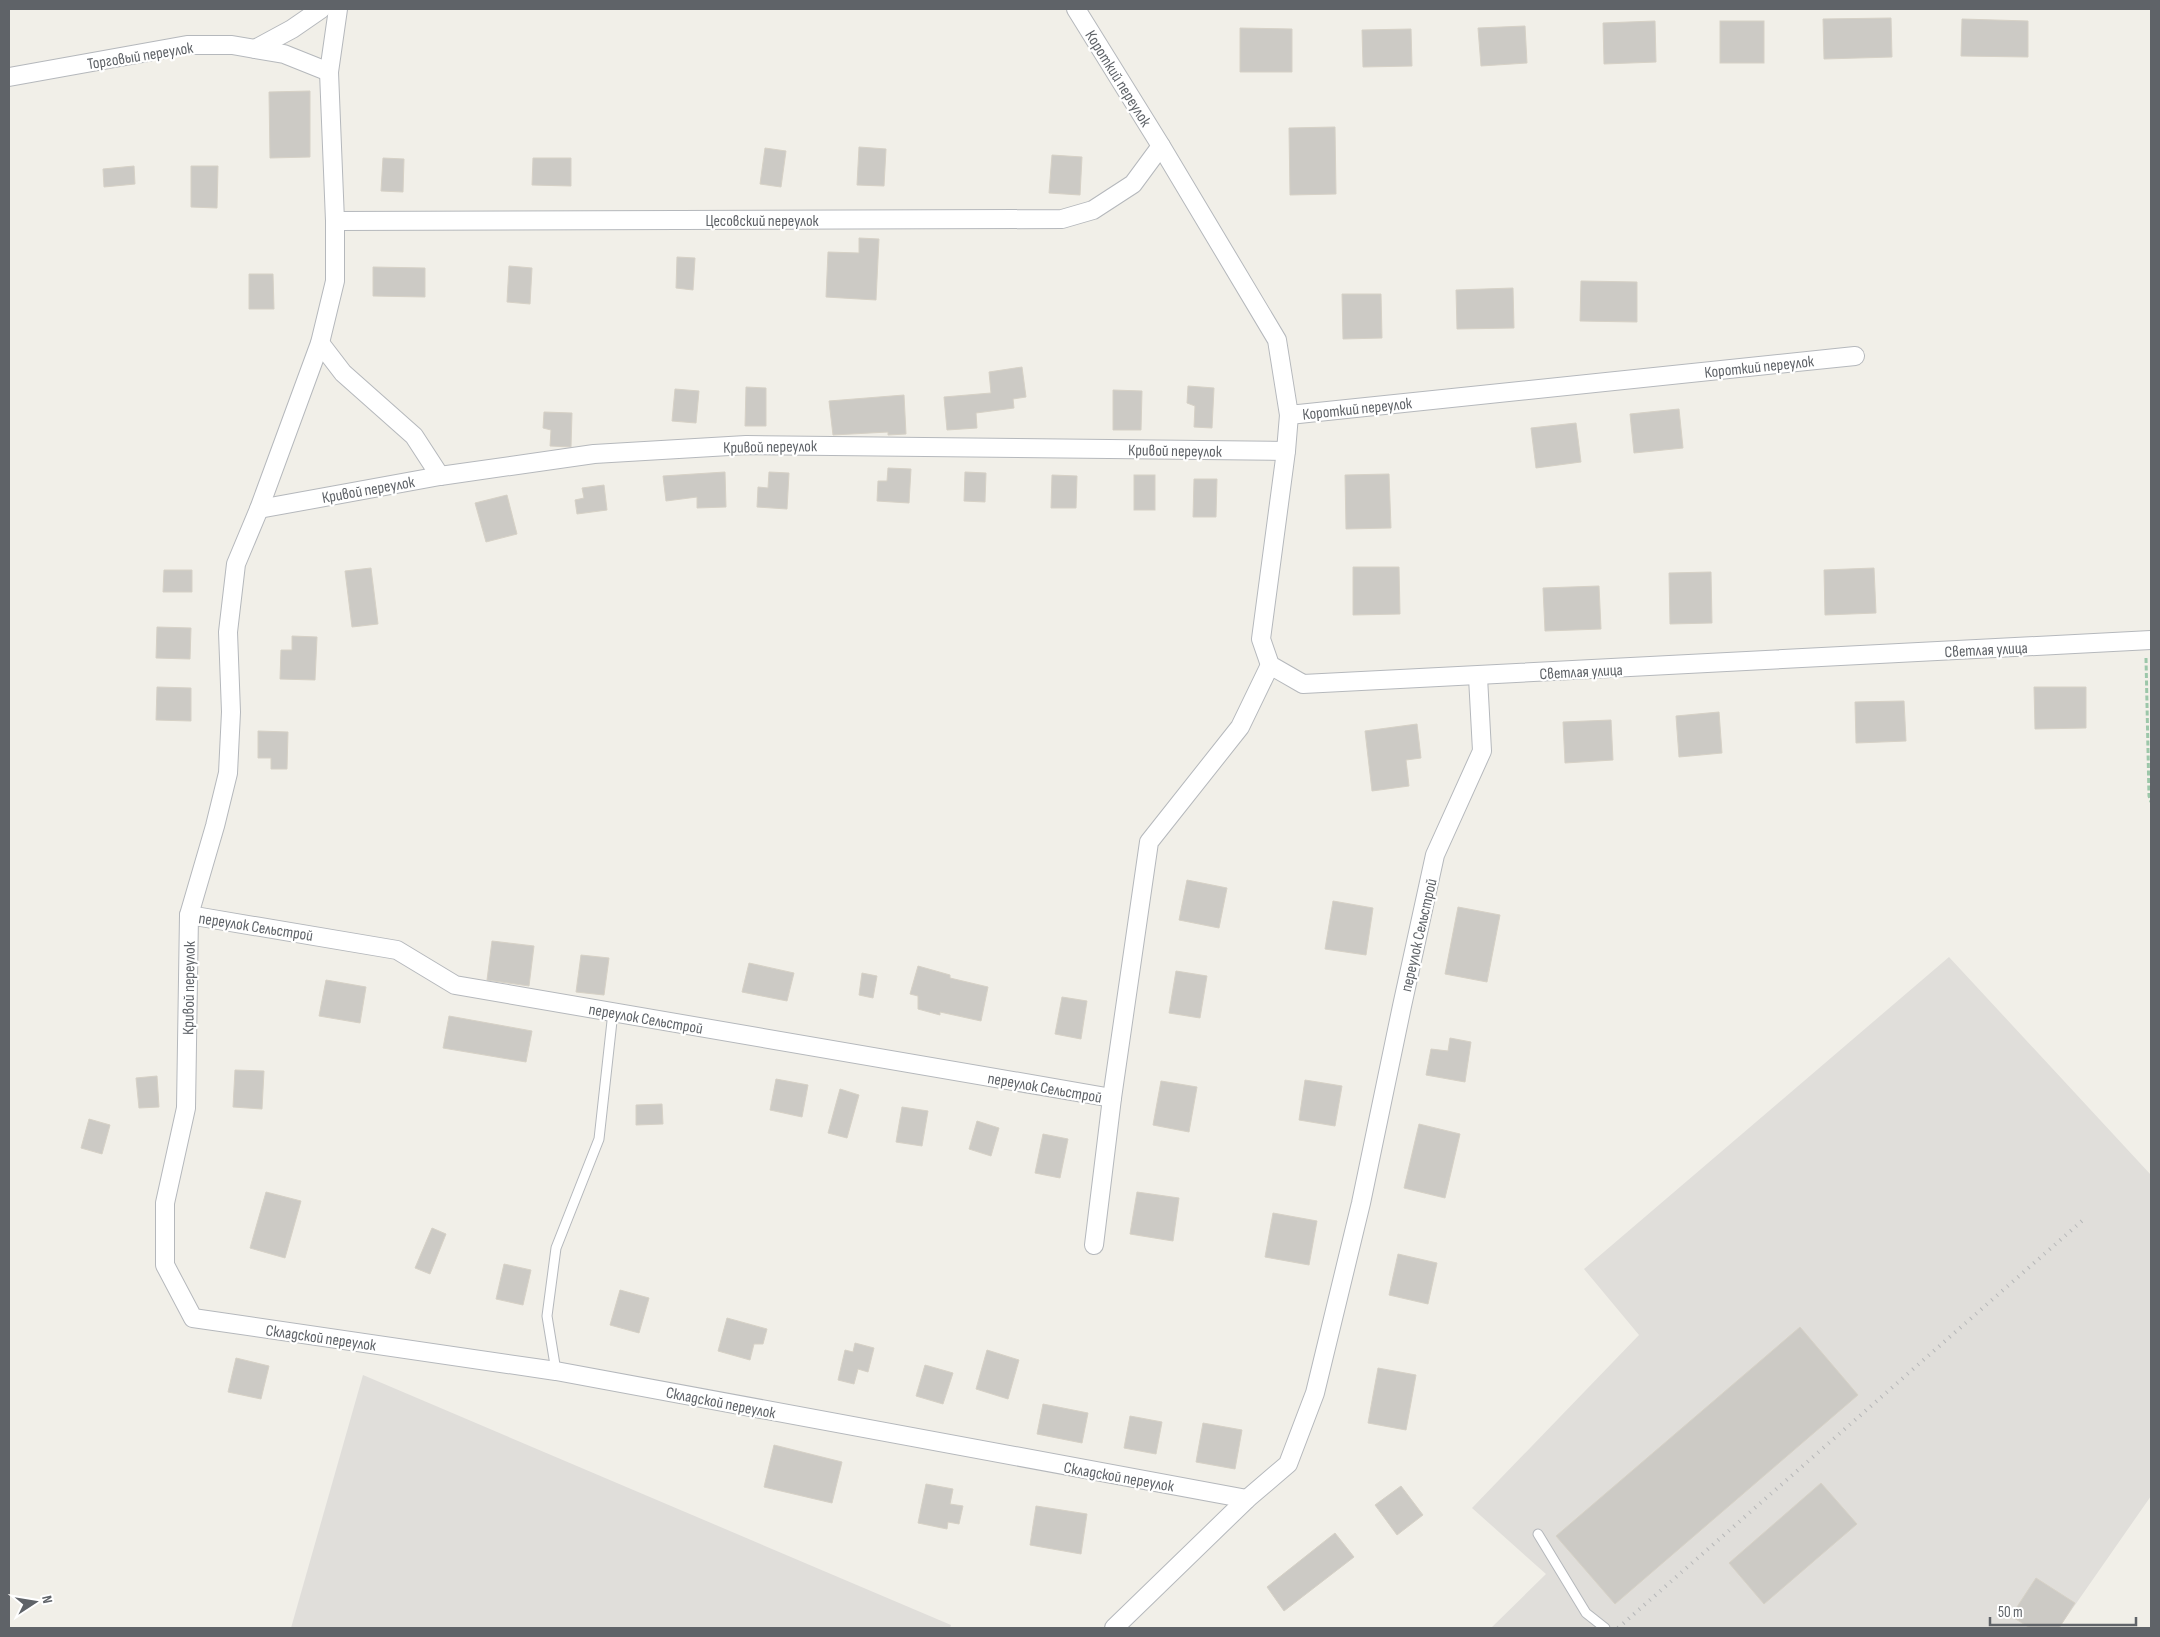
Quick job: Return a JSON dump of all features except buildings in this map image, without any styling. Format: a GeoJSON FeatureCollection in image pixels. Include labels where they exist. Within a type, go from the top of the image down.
{"type":"FeatureCollection","features":[{"type":"Feature","properties":{"kind":"street"},"geometry":{"type":"LineString","coordinates":[[254,49],[292,29],[321,9]]}},
{"type":"Feature","properties":{"kind":"street"},"geometry":{"type":"LineString","coordinates":[[335,221],[329,72],[338,9]]}},
{"type":"Feature","properties":{"kind":"street","name":"Короткий переулок"},"geometry":{"type":"LineString","coordinates":[[1076,9],[1161,146],[1277,340],[1289,415],[1855,356]]}},
{"type":"Feature","properties":{"kind":"street","name":"Торговый переулок"},"geometry":{"type":"LineString","coordinates":[[9,77],[187,45],[232,45],[284,54],[329,72]]}},
{"type":"Feature","properties":{"kind":"street","name":"Цесовский переулок"},"geometry":{"type":"LineString","coordinates":[[335,221],[1062,219],[1092,210],[1133,184],[1161,146]]}},
{"type":"Feature","properties":{"kind":"street","name":"Кривой переулок"},"geometry":{"type":"LineString","coordinates":[[193,1318],[164,1265],[165,1203],[186,1108],[189,915],[215,826],[228,773],[231,712],[228,632],[236,564],[259,508],[320,343],[335,281],[335,221]]}},
{"type":"Feature","properties":{"kind":"street"},"geometry":{"type":"LineString","coordinates":[[320,343],[343,372],[414,436],[440,476]]}},
{"type":"Feature","properties":{"kind":"street"},"geometry":{"type":"LineString","coordinates":[[1270,665],[1261,639],[1289,415]]}},
{"type":"Feature","properties":{"kind":"street","name":"Кривой переулок"},"geometry":{"type":"LineString","coordinates":[[259,508],[440,476],[594,454],[746,445],[1286,451]]}},
{"type":"Feature","properties":{"kind":"street","name":"Светлая улица"},"geometry":{"type":"LineString","coordinates":[[1270,665],[1303,684],[2148,640]]}},
{"type":"Feature","properties":{"kind":"street","name":"переулок Сельстрой"},"geometry":{"type":"LineString","coordinates":[[1094,1245],[1112,1098],[1149,842],[1240,727],[1270,665]]}},
{"type":"Feature","properties":{"kind":"street","name":"переулок Сельстрой"},"geometry":{"type":"LineString","coordinates":[[1114,1628],[1247,1500],[1288,1464],[1315,1393],[1362,1203],[1435,855],[1482,751],[1478,676]]}},
{"type":"Feature","properties":{"kind":"street","name":"переулок Сельстрой"},"geometry":{"type":"LineString","coordinates":[[189,915],[397,950],[455,986],[1112,1098]]}},
{"type":"Feature","properties":{"kind":"street","name":"Складской переулок"},"geometry":{"type":"LineString","coordinates":[[193,1318],[556,1371],[1247,1500]]}},
{"type":"Feature","properties":{"kind":"lane"},"geometry":{"type":"LineString","coordinates":[[556,1371],[547,1316],[556,1248],[599,1140],[612,1012]]}},
{"type":"Feature","properties":{"kind":"lane"},"geometry":{"type":"LineString","coordinates":[[1538,1534],[1586,1613],[1605,1628]]}},
{"type":"Feature","properties":{"kind":"path"},"geometry":{"type":"LineString","coordinates":[[2148,640],[2149,796],[2151,802]]}},
{"type":"Feature","properties":{"kind":"shaded area"},"geometry":{"type":"Polygon","coordinates":[[[1949,957],[2151,1175],[2151,1496],[2059,1628],[1491,1628],[1546,1574],[1472,1508],[1639,1335],[1584,1269],[1949,957]]]}},
{"type":"Feature","properties":{"kind":"shaded area"},"geometry":{"type":"Polygon","coordinates":[[[363,1375],[951,1625],[950,1628],[291,1628],[363,1375]]]}},
{"type":"Feature","properties":{"kind":"railway"},"geometry":{"type":"LineString","coordinates":[[1618,1628],[2083,1220]]}}]}
